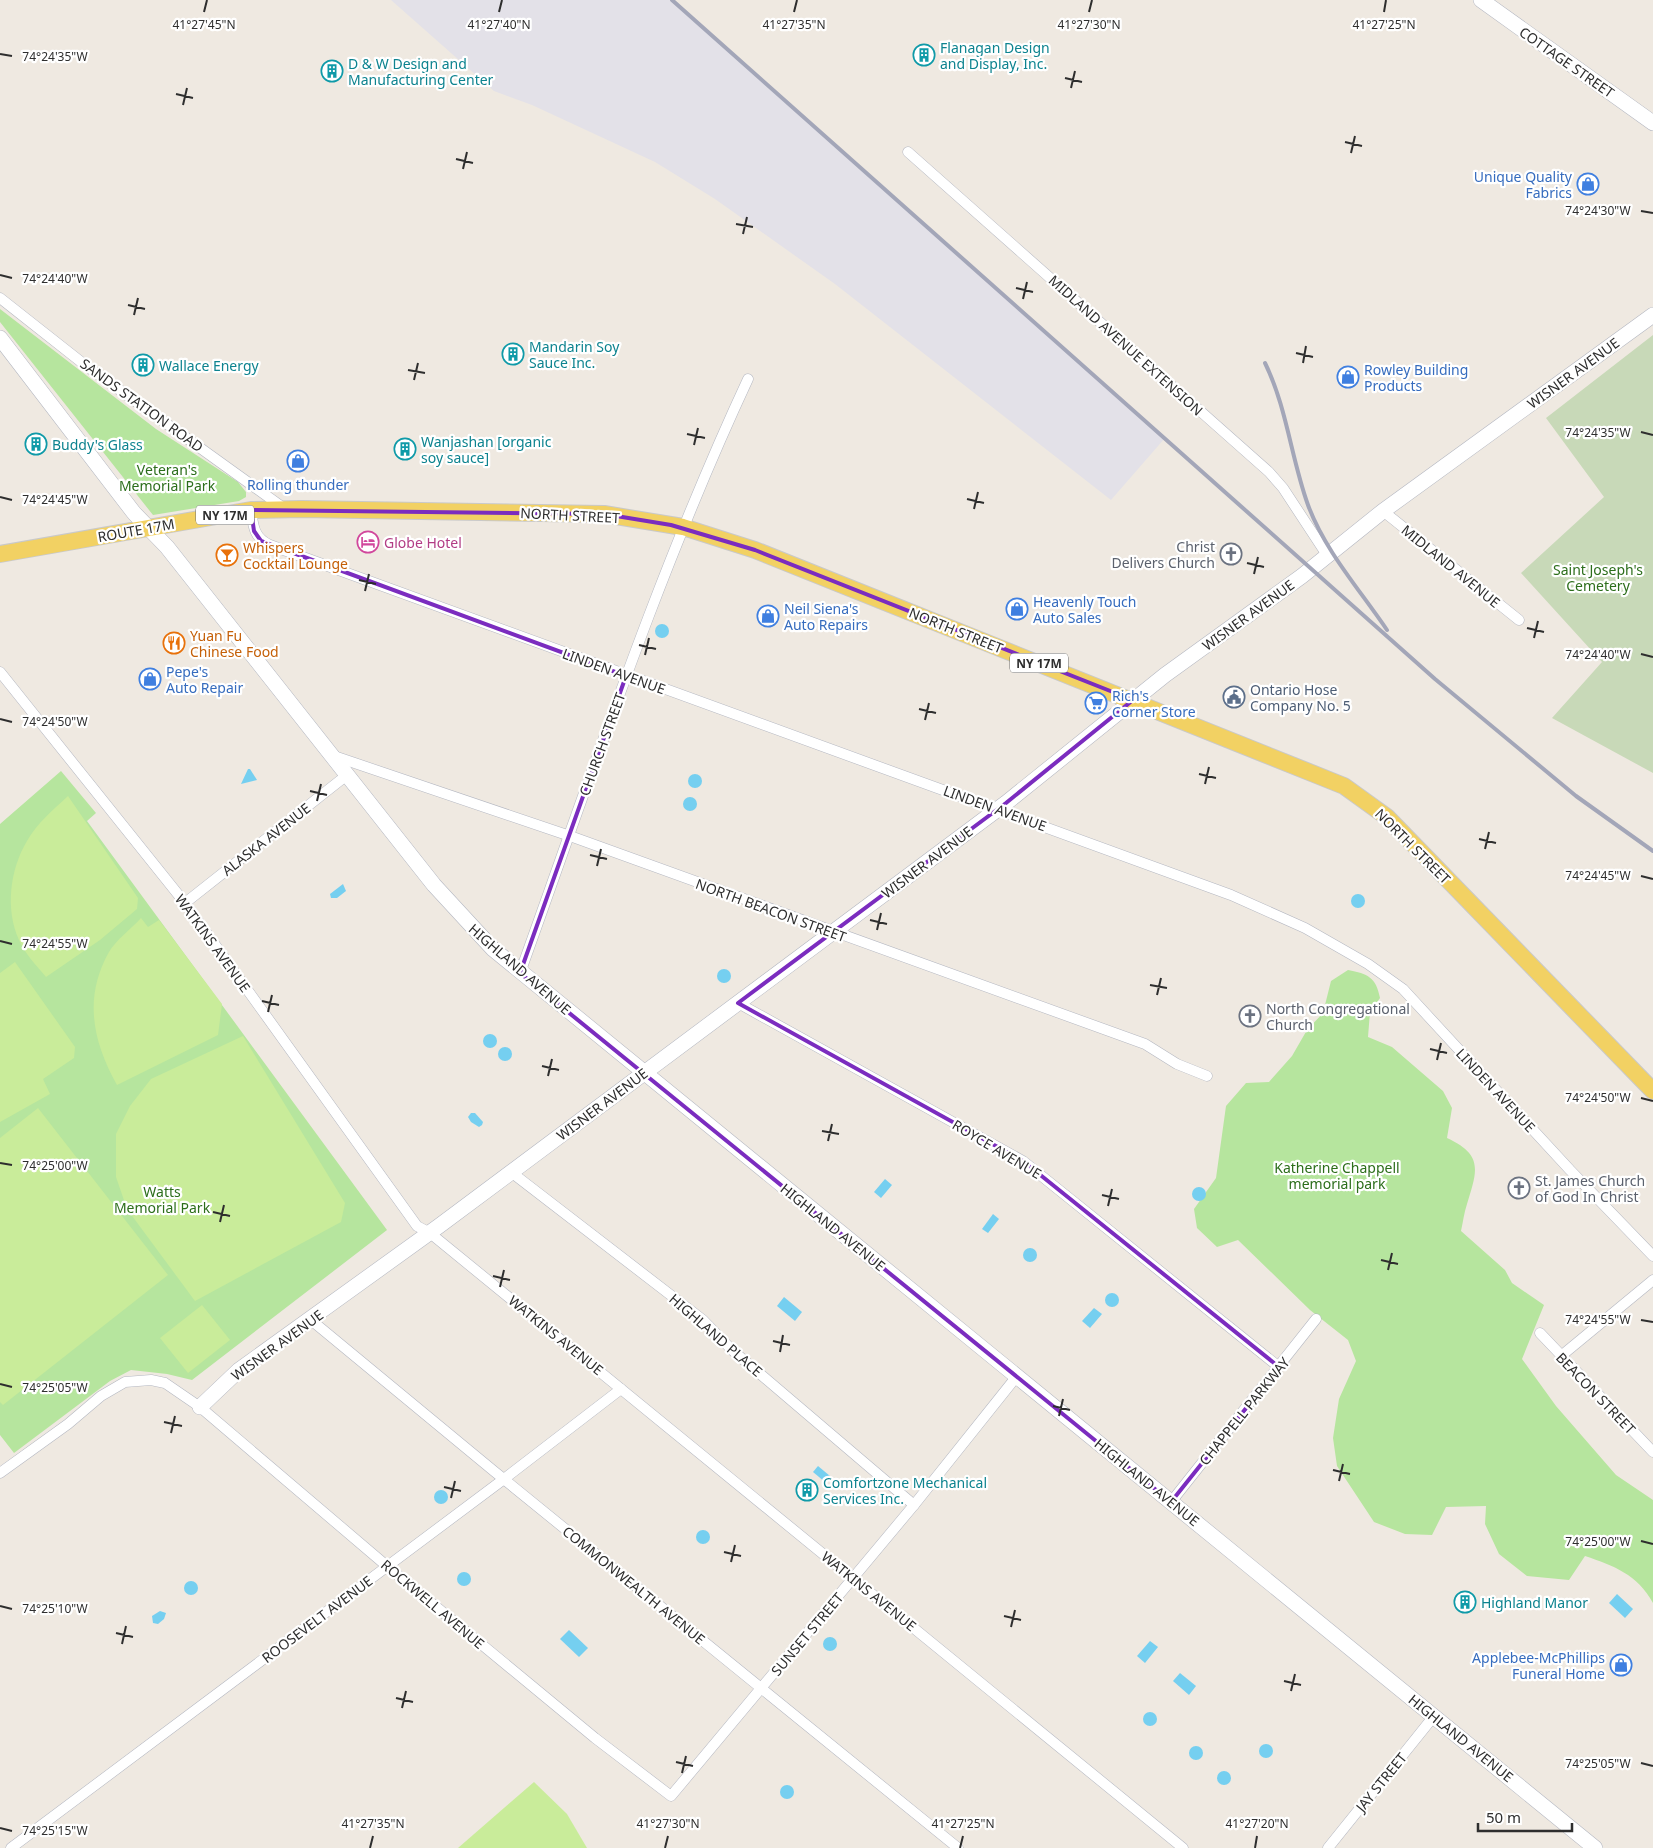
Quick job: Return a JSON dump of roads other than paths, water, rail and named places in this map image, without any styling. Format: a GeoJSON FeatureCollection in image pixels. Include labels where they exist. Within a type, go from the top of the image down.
{"type":"FeatureCollection","features":[{"type":"Feature","properties":{"kind":"main road","name":"ROUTE 17M"},"geometry":{"type":"LineString","coordinates":[[0,554],[251,510],[302,509]]}},
{"type":"Feature","properties":{"kind":"main road","name":"NORTH STREET"},"geometry":{"type":"LineString","coordinates":[[302,509],[604,514],[682,527],[755,550],[1344,786],[1387,817],[1653,1091]]}},
{"type":"Feature","properties":{"kind":"street","name":"COTTAGE STREET"},"geometry":{"type":"LineString","coordinates":[[1481,0],[1653,123]]}},
{"type":"Feature","properties":{"kind":"street","name":"MIDLAND AVENUE EXTENSION"},"geometry":{"type":"LineString","coordinates":[[908,152],[1269,472],[1283,488],[1327,555]]}},
{"type":"Feature","properties":{"kind":"street","name":"SANDS STATION ROAD"},"geometry":{"type":"LineString","coordinates":[[0,298],[85,365],[286,510]]}},
{"type":"Feature","properties":{"kind":"street","name":"WISNER AVENUE"},"geometry":{"type":"LineString","coordinates":[[200,1407],[240,1370],[430,1233],[997,809],[1133,700],[1302,576],[1383,511],[1653,315]]}},
{"type":"Feature","properties":{"kind":"street","name":"HIGHLAND AVENUE"},"geometry":{"type":"LineString","coordinates":[[0,338],[134,513],[167,548],[467,923],[520,973],[1595,1848]]}},
{"type":"Feature","properties":{"kind":"street","name":"CHURCH STREET"},"geometry":{"type":"LineString","coordinates":[[520,973],[626,676],[682,527],[748,379]]}},
{"type":"Feature","properties":{"kind":"street","name":"LINDEN AVENUE"},"geometry":{"type":"LineString","coordinates":[[251,510],[254,531],[261,541],[626,676],[1231,895],[1305,928],[1368,964],[1403,989],[1570,1170],[1653,1256]]}},
{"type":"Feature","properties":{"kind":"street","name":"MIDLAND AVENUE"},"geometry":{"type":"LineString","coordinates":[[1383,511],[1519,620]]}},
{"type":"Feature","properties":{"kind":"street","name":"WATKINS AVENUE"},"geometry":{"type":"LineString","coordinates":[[0,672],[185,903],[417,1226],[430,1233],[1183,1848]]}},
{"type":"Feature","properties":{"kind":"street","name":"NORTH BEACON STREET"},"geometry":{"type":"LineString","coordinates":[[331,755],[570,836],[1144,1044],[1177,1064],[1207,1076]]}},
{"type":"Feature","properties":{"kind":"street","name":"ALASKA AVENUE"},"geometry":{"type":"LineString","coordinates":[[185,903],[347,775]]}},
{"type":"Feature","properties":{"kind":"street","name":"ROYCE AVENUE"},"geometry":{"type":"LineString","coordinates":[[738,1003],[1023,1161],[1279,1367]]}},
{"type":"Feature","properties":{"kind":"street","name":"HIGHLAND PLACE"},"geometry":{"type":"LineString","coordinates":[[512,1172],[703,1320],[732,1350],[914,1505]]}},
{"type":"Feature","properties":{"kind":"street"},"geometry":{"type":"LineString","coordinates":[[1561,1356],[1653,1280]]}},
{"type":"Feature","properties":{"kind":"street","name":"CHAPPELL PARKWAY"},"geometry":{"type":"LineString","coordinates":[[1171,1502],[1316,1319]]}},
{"type":"Feature","properties":{"kind":"street","name":"COMMONWEALTH AVENUE"},"geometry":{"type":"LineString","coordinates":[[311,1320],[958,1848]]}},
{"type":"Feature","properties":{"kind":"street","name":"BEACON STREET"},"geometry":{"type":"LineString","coordinates":[[1540,1333],[1653,1452]]}},
{"type":"Feature","properties":{"kind":"street","name":"SUNSET STREET"},"geometry":{"type":"LineString","coordinates":[[671,1796],[914,1505],[1017,1376]]}},
{"type":"Feature","properties":{"kind":"street","name":"ROCKWELL AVENUE"},"geometry":{"type":"LineString","coordinates":[[0,1473],[68,1424],[102,1396],[125,1382],[151,1380],[165,1383],[200,1407],[388,1567],[594,1738],[671,1796]]}},
{"type":"Feature","properties":{"kind":"street","name":"ROOSEVELT AVENUE"},"geometry":{"type":"LineString","coordinates":[[11,1848],[388,1567],[621,1389]]}},
{"type":"Feature","properties":{"kind":"street","name":"JAY STREET"},"geometry":{"type":"LineString","coordinates":[[1328,1848],[1434,1716]]}},
{"type":"Feature","properties":{"kind":"water"},"geometry":{"type":"Polygon","coordinates":[[[659,624],[665,624],[669,631],[665,638],[659,638],[655,634],[655,628],[659,624]]]}},
{"type":"Feature","properties":{"kind":"water"},"geometry":{"type":"Polygon","coordinates":[[[248,769],[250,769],[257,780],[241,784],[248,769]]]}},
{"type":"Feature","properties":{"kind":"water"},"geometry":{"type":"Polygon","coordinates":[[[692,774],[698,774],[702,781],[698,788],[692,788],[688,784],[688,778],[692,774]]]}},
{"type":"Feature","properties":{"kind":"water"},"geometry":{"type":"Polygon","coordinates":[[[687,797],[693,797],[697,804],[693,811],[687,811],[683,807],[683,801],[687,797]]]}},
{"type":"Feature","properties":{"kind":"water"},"geometry":{"type":"Polygon","coordinates":[[[343,884],[346,891],[337,898],[331,898],[330,894],[343,884]]]}},
{"type":"Feature","properties":{"kind":"water"},"geometry":{"type":"Polygon","coordinates":[[[1355,894],[1361,894],[1365,901],[1361,908],[1355,908],[1351,904],[1351,898],[1355,894]]]}},
{"type":"Feature","properties":{"kind":"water"},"geometry":{"type":"Polygon","coordinates":[[[721,969],[727,969],[731,976],[727,983],[721,983],[717,979],[717,973],[721,969]]]}},
{"type":"Feature","properties":{"kind":"water"},"geometry":{"type":"Polygon","coordinates":[[[487,1034],[493,1034],[497,1041],[493,1048],[487,1048],[483,1044],[483,1038],[487,1034]]]}},
{"type":"Feature","properties":{"kind":"water"},"geometry":{"type":"Polygon","coordinates":[[[502,1047],[508,1047],[512,1054],[508,1061],[502,1061],[498,1057],[498,1051],[502,1047]]]}},
{"type":"Feature","properties":{"kind":"water"},"geometry":{"type":"Polygon","coordinates":[[[471,1113],[475,1113],[483,1122],[482,1125],[479,1127],[471,1122],[468,1117],[471,1113]]]}},
{"type":"Feature","properties":{"kind":"water"},"geometry":{"type":"Polygon","coordinates":[[[885,1179],[892,1185],[881,1198],[874,1192],[885,1179]]]}},
{"type":"Feature","properties":{"kind":"water"},"geometry":{"type":"Polygon","coordinates":[[[1196,1187],[1202,1187],[1206,1194],[1202,1201],[1196,1201],[1192,1197],[1192,1191],[1196,1187]]]}},
{"type":"Feature","properties":{"kind":"water"},"geometry":{"type":"Polygon","coordinates":[[[993,1214],[999,1219],[988,1233],[982,1229],[993,1214]]]}},
{"type":"Feature","properties":{"kind":"water"},"geometry":{"type":"Polygon","coordinates":[[[1027,1248],[1033,1248],[1037,1255],[1033,1262],[1027,1262],[1023,1258],[1023,1252],[1027,1248]]]}},
{"type":"Feature","properties":{"kind":"water"},"geometry":{"type":"Polygon","coordinates":[[[1109,1293],[1115,1293],[1119,1300],[1115,1307],[1109,1307],[1105,1303],[1105,1297],[1109,1293]]]}},
{"type":"Feature","properties":{"kind":"water"},"geometry":{"type":"Polygon","coordinates":[[[784,1297],[802,1312],[795,1321],[777,1306],[784,1297]]]}},
{"type":"Feature","properties":{"kind":"water"},"geometry":{"type":"Polygon","coordinates":[[[1094,1308],[1102,1314],[1090,1328],[1082,1321],[1094,1308]]]}},
{"type":"Feature","properties":{"kind":"water"},"geometry":{"type":"Polygon","coordinates":[[[818,1466],[830,1476],[825,1482],[813,1472],[818,1466]]]}},
{"type":"Feature","properties":{"kind":"water"},"geometry":{"type":"Polygon","coordinates":[[[441,1490],[446,1492],[448,1497],[446,1502],[441,1504],[436,1502],[434,1497],[436,1492],[441,1490]]]}},
{"type":"Feature","properties":{"kind":"water"},"geometry":{"type":"Polygon","coordinates":[[[700,1530],[706,1530],[710,1537],[706,1544],[700,1544],[696,1540],[696,1534],[700,1530]]]}},
{"type":"Feature","properties":{"kind":"water"},"geometry":{"type":"Polygon","coordinates":[[[464,1572],[469,1574],[471,1579],[469,1584],[464,1586],[459,1584],[457,1579],[459,1574],[464,1572]]]}},
{"type":"Feature","properties":{"kind":"water"},"geometry":{"type":"Polygon","coordinates":[[[191,1581],[196,1583],[198,1588],[196,1593],[191,1595],[186,1593],[184,1588],[186,1583],[191,1581]]]}},
{"type":"Feature","properties":{"kind":"water"},"geometry":{"type":"Polygon","coordinates":[[[1617,1594],[1633,1609],[1625,1618],[1609,1603],[1617,1594]]]}},
{"type":"Feature","properties":{"kind":"water"},"geometry":{"type":"Polygon","coordinates":[[[160,1611],[166,1613],[164,1619],[158,1624],[153,1623],[152,1616],[160,1611]]]}},
{"type":"Feature","properties":{"kind":"water"},"geometry":{"type":"Polygon","coordinates":[[[569,1630],[588,1648],[579,1657],[560,1639],[569,1630]]]}},
{"type":"Feature","properties":{"kind":"water"},"geometry":{"type":"Polygon","coordinates":[[[830,1637],[835,1639],[837,1644],[835,1649],[830,1651],[825,1649],[823,1644],[825,1639],[830,1637]]]}},
{"type":"Feature","properties":{"kind":"water"},"geometry":{"type":"Polygon","coordinates":[[[1150,1641],[1158,1647],[1145,1663],[1137,1656],[1150,1641]]]}},
{"type":"Feature","properties":{"kind":"water"},"geometry":{"type":"Polygon","coordinates":[[[1180,1673],[1196,1686],[1189,1695],[1173,1681],[1180,1673]]]}},
{"type":"Feature","properties":{"kind":"water"},"geometry":{"type":"Polygon","coordinates":[[[1150,1712],[1155,1714],[1157,1719],[1155,1724],[1150,1726],[1145,1724],[1143,1719],[1145,1714],[1150,1712]]]}},
{"type":"Feature","properties":{"kind":"water"},"geometry":{"type":"Polygon","coordinates":[[[1266,1744],[1271,1746],[1273,1751],[1271,1756],[1266,1758],[1261,1756],[1259,1751],[1261,1746],[1266,1744]]]}},
{"type":"Feature","properties":{"kind":"water"},"geometry":{"type":"Polygon","coordinates":[[[1196,1746],[1201,1748],[1203,1753],[1201,1758],[1196,1760],[1191,1758],[1189,1753],[1191,1748],[1196,1746]]]}},
{"type":"Feature","properties":{"kind":"water"},"geometry":{"type":"Polygon","coordinates":[[[1224,1771],[1229,1773],[1231,1778],[1229,1783],[1224,1785],[1219,1783],[1217,1778],[1219,1773],[1224,1771]]]}},
{"type":"Feature","properties":{"kind":"water"},"geometry":{"type":"Polygon","coordinates":[[[787,1785],[792,1787],[794,1792],[792,1797],[787,1799],[782,1797],[780,1792],[782,1787],[787,1785]]]}},
{"type":"Feature","properties":{"kind":"railway"},"geometry":{"type":"LineString","coordinates":[[672,0],[1435,679],[1576,796],[1653,851]]}},
{"type":"Feature","properties":{"kind":"railway"},"geometry":{"type":"LineString","coordinates":[[1265,363],[1279,398],[1302,487],[1315,522],[1333,554],[1387,630]]}},
{"type":"Feature","properties":{"kind":"place","name":"Flanagan Design and Display, Inc."},"geometry":{"type":"Point","coordinates":[924,55]}},
{"type":"Feature","properties":{"kind":"place","name":"D & W Design and Manufacturing Center"},"geometry":{"type":"Point","coordinates":[332,71]}},
{"type":"Feature","properties":{"kind":"place","name":"Unique Quality Fabrics"},"geometry":{"type":"Point","coordinates":[1588,184]}},
{"type":"Feature","properties":{"kind":"place","name":"Mandarin Soy Sauce Inc."},"geometry":{"type":"Point","coordinates":[513,354]}},
{"type":"Feature","properties":{"kind":"place","name":"Wallace Energy"},"geometry":{"type":"Point","coordinates":[143,365]}},
{"type":"Feature","properties":{"kind":"place","name":"Rowley Building Products"},"geometry":{"type":"Point","coordinates":[1348,377]}},
{"type":"Feature","properties":{"kind":"place","name":"Buddy's Glass"},"geometry":{"type":"Point","coordinates":[36,444]}},
{"type":"Feature","properties":{"kind":"place","name":"Wanjashan [organic soy sauce]"},"geometry":{"type":"Point","coordinates":[405,449]}},
{"type":"Feature","properties":{"kind":"place","name":"Rolling thunder"},"geometry":{"type":"Point","coordinates":[298,461]}},
{"type":"Feature","properties":{"kind":"place","name":"Globe Hotel"},"geometry":{"type":"Point","coordinates":[368,542]}},
{"type":"Feature","properties":{"kind":"place","name":"Christ Delivers Church"},"geometry":{"type":"Point","coordinates":[1231,554]}},
{"type":"Feature","properties":{"kind":"place","name":"Whispers Cocktail Lounge"},"geometry":{"type":"Point","coordinates":[227,555]}},
{"type":"Feature","properties":{"kind":"place","name":"Heavenly Touch Auto Sales"},"geometry":{"type":"Point","coordinates":[1017,609]}},
{"type":"Feature","properties":{"kind":"place","name":"Neil Siena's Auto Repairs"},"geometry":{"type":"Point","coordinates":[768,616]}},
{"type":"Feature","properties":{"kind":"place","name":"Yuan Fu Chinese Food"},"geometry":{"type":"Point","coordinates":[174,643]}},
{"type":"Feature","properties":{"kind":"place","name":"Pepe's Auto Repair"},"geometry":{"type":"Point","coordinates":[150,679]}},
{"type":"Feature","properties":{"kind":"place","name":"Ontario Hose Company No. 5"},"geometry":{"type":"Point","coordinates":[1234,697]}},
{"type":"Feature","properties":{"kind":"place","name":"Rich's Corner Store"},"geometry":{"type":"Point","coordinates":[1096,703]}},
{"type":"Feature","properties":{"kind":"place","name":"North Congregational Church"},"geometry":{"type":"Point","coordinates":[1250,1016]}},
{"type":"Feature","properties":{"kind":"place","name":"St. James Church of God In Christ"},"geometry":{"type":"Point","coordinates":[1519,1188]}},
{"type":"Feature","properties":{"kind":"place","name":"Comfortzone Mechanical Services Inc."},"geometry":{"type":"Point","coordinates":[807,1490]}},
{"type":"Feature","properties":{"kind":"place","name":"Highland Manor"},"geometry":{"type":"Point","coordinates":[1465,1602]}},
{"type":"Feature","properties":{"kind":"place","name":"Applebee-McPhillips Funeral Home"},"geometry":{"type":"Point","coordinates":[1621,1665]}},
{"type":"Feature","properties":{"kind":"park label","name":"Veteran's Memorial Park"},"geometry":{"type":"Point","coordinates":[167,478]}},
{"type":"Feature","properties":{"kind":"park label","name":"Saint Joseph's Cemetery"},"geometry":{"type":"Point","coordinates":[1598,578]}},
{"type":"Feature","properties":{"kind":"park label","name":"Katherine Chappell memorial park"},"geometry":{"type":"Point","coordinates":[1337,1176]}},
{"type":"Feature","properties":{"kind":"park label","name":"Watts Memorial Park"},"geometry":{"type":"Point","coordinates":[162,1200]}}]}
